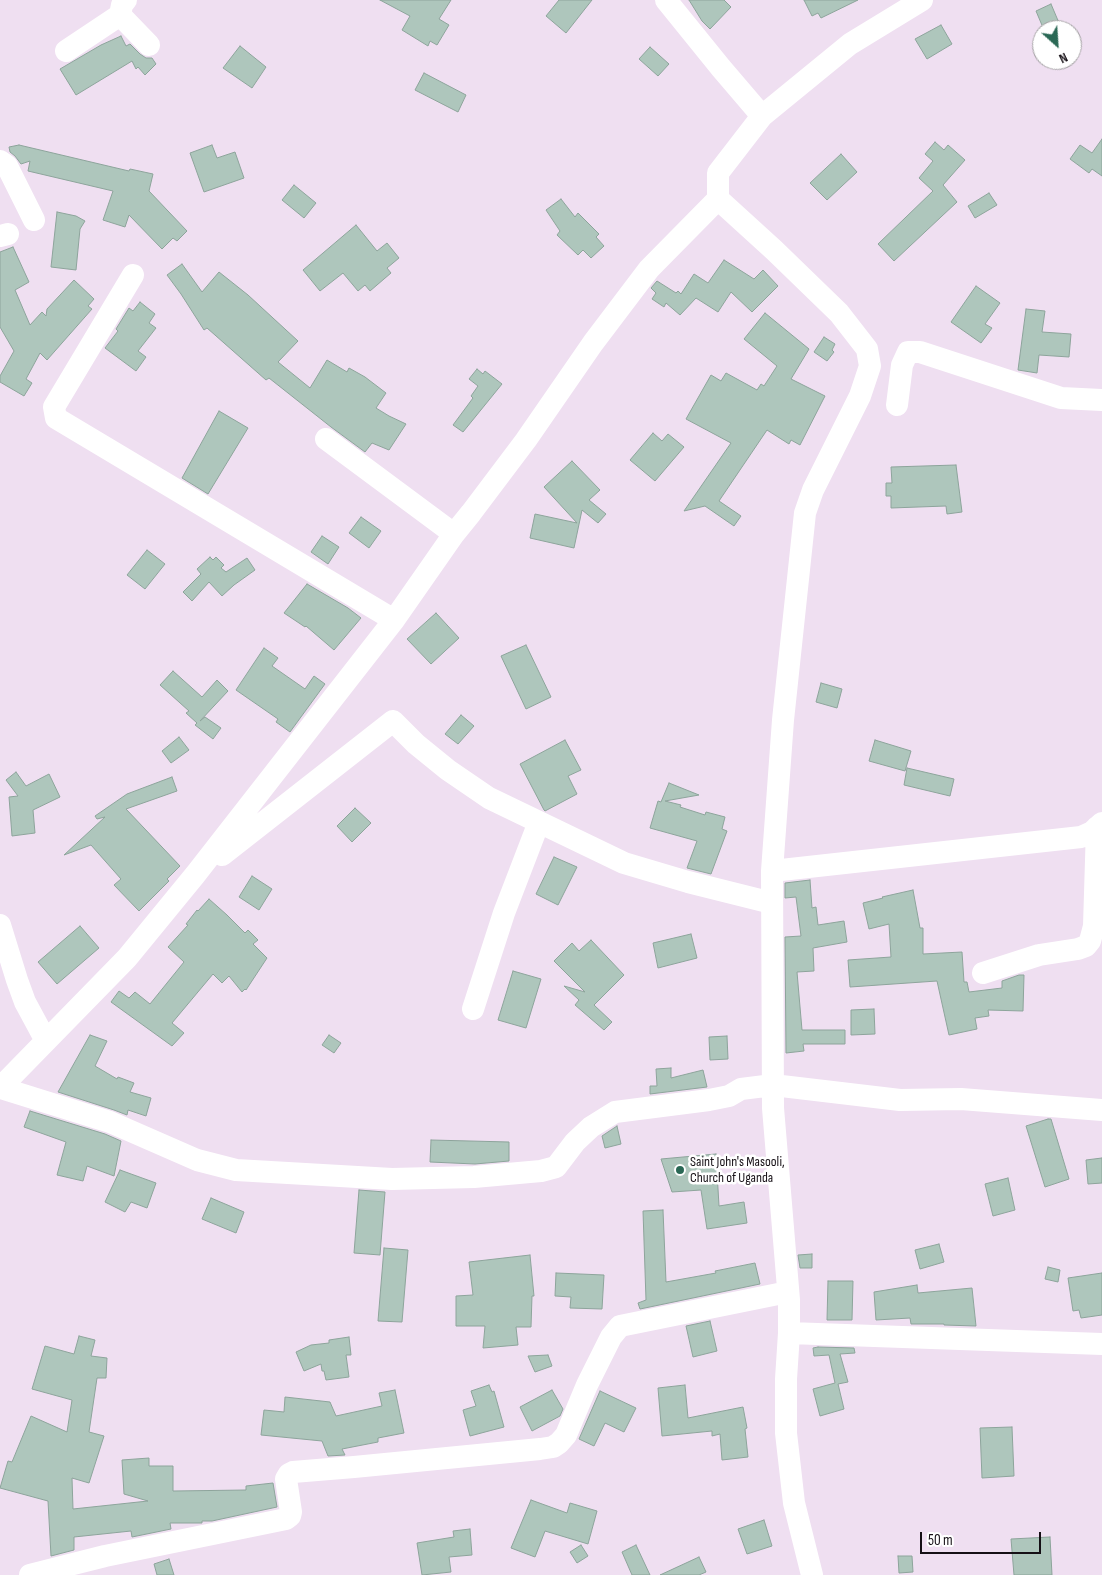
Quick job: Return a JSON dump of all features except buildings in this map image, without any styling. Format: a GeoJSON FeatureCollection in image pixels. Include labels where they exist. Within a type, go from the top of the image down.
{"type":"FeatureCollection","features":[{"type":"Feature","properties":{"kind":"street"},"geometry":{"type":"LineString","coordinates":[[666,0],[762,116]]}},
{"type":"Feature","properties":{"kind":"street"},"geometry":{"type":"LineString","coordinates":[[922,0],[850,44],[762,116],[718,173],[718,199],[649,269],[526,440],[472,513],[454,534],[394,620],[195,875],[127,958],[0,1088],[110,1122],[197,1160],[236,1170],[392,1179],[474,1177],[541,1171],[552,1168],[560,1163],[575,1142],[591,1127],[615,1112],[708,1100],[729,1096],[741,1089],[773,1085],[900,1100],[961,1099],[1102,1110]]}},
{"type":"Feature","properties":{"kind":"street"},"geometry":{"type":"LineString","coordinates":[[66,51],[123,7],[149,46]]}},
{"type":"Feature","properties":{"kind":"street"},"geometry":{"type":"LineString","coordinates":[[0,161],[7,166],[34,220]]}},
{"type":"Feature","properties":{"kind":"street"},"geometry":{"type":"LineString","coordinates":[[718,199],[839,313],[866,349],[870,366],[860,396],[813,490],[806,513],[783,720],[772,871],[773,1108],[788,1292],[789,1333],[786,1379],[786,1433],[794,1503],[812,1575]]}},
{"type":"Feature","properties":{"kind":"street"},"geometry":{"type":"LineString","coordinates":[[133,275],[54,408],[56,418],[394,620]]}},
{"type":"Feature","properties":{"kind":"street"},"geometry":{"type":"LineString","coordinates":[[897,406],[902,365],[908,352],[920,352],[1061,398],[1102,400]]}},
{"type":"Feature","properties":{"kind":"street"},"geometry":{"type":"LineString","coordinates":[[326,438],[454,534]]}},
{"type":"Feature","properties":{"kind":"street"},"geometry":{"type":"LineString","coordinates":[[195,875],[393,722],[448,770],[489,798],[624,863],[688,882],[772,903]]}},
{"type":"Feature","properties":{"kind":"street"},"geometry":{"type":"LineString","coordinates":[[474,1009],[504,913],[539,822]]}},
{"type":"Feature","properties":{"kind":"street"},"geometry":{"type":"LineString","coordinates":[[772,871],[1081,836],[1092,832],[1099,825]]}},
{"type":"Feature","properties":{"kind":"street"},"geometry":{"type":"LineString","coordinates":[[983,972],[1040,956],[1078,949],[1086,946],[1090,941],[1094,926],[1099,825]]}},
{"type":"Feature","properties":{"kind":"street"},"geometry":{"type":"LineString","coordinates":[[0,925],[25,1002],[46,1041]]}},
{"type":"Feature","properties":{"kind":"street"},"geometry":{"type":"LineString","coordinates":[[30,1575],[105,1556],[286,1519],[290,1516],[291,1512],[286,1479],[289,1474],[294,1472],[553,1447],[566,1435],[587,1385],[611,1337],[620,1326],[788,1292]]}},
{"type":"Feature","properties":{"kind":"street"},"geometry":{"type":"LineString","coordinates":[[789,1333],[1102,1344]]}},
{"type":"Feature","properties":{"kind":"place","name":"Saint John's Masooli, Church of Uganda"},"geometry":{"type":"Point","coordinates":[680,1170]}}]}
